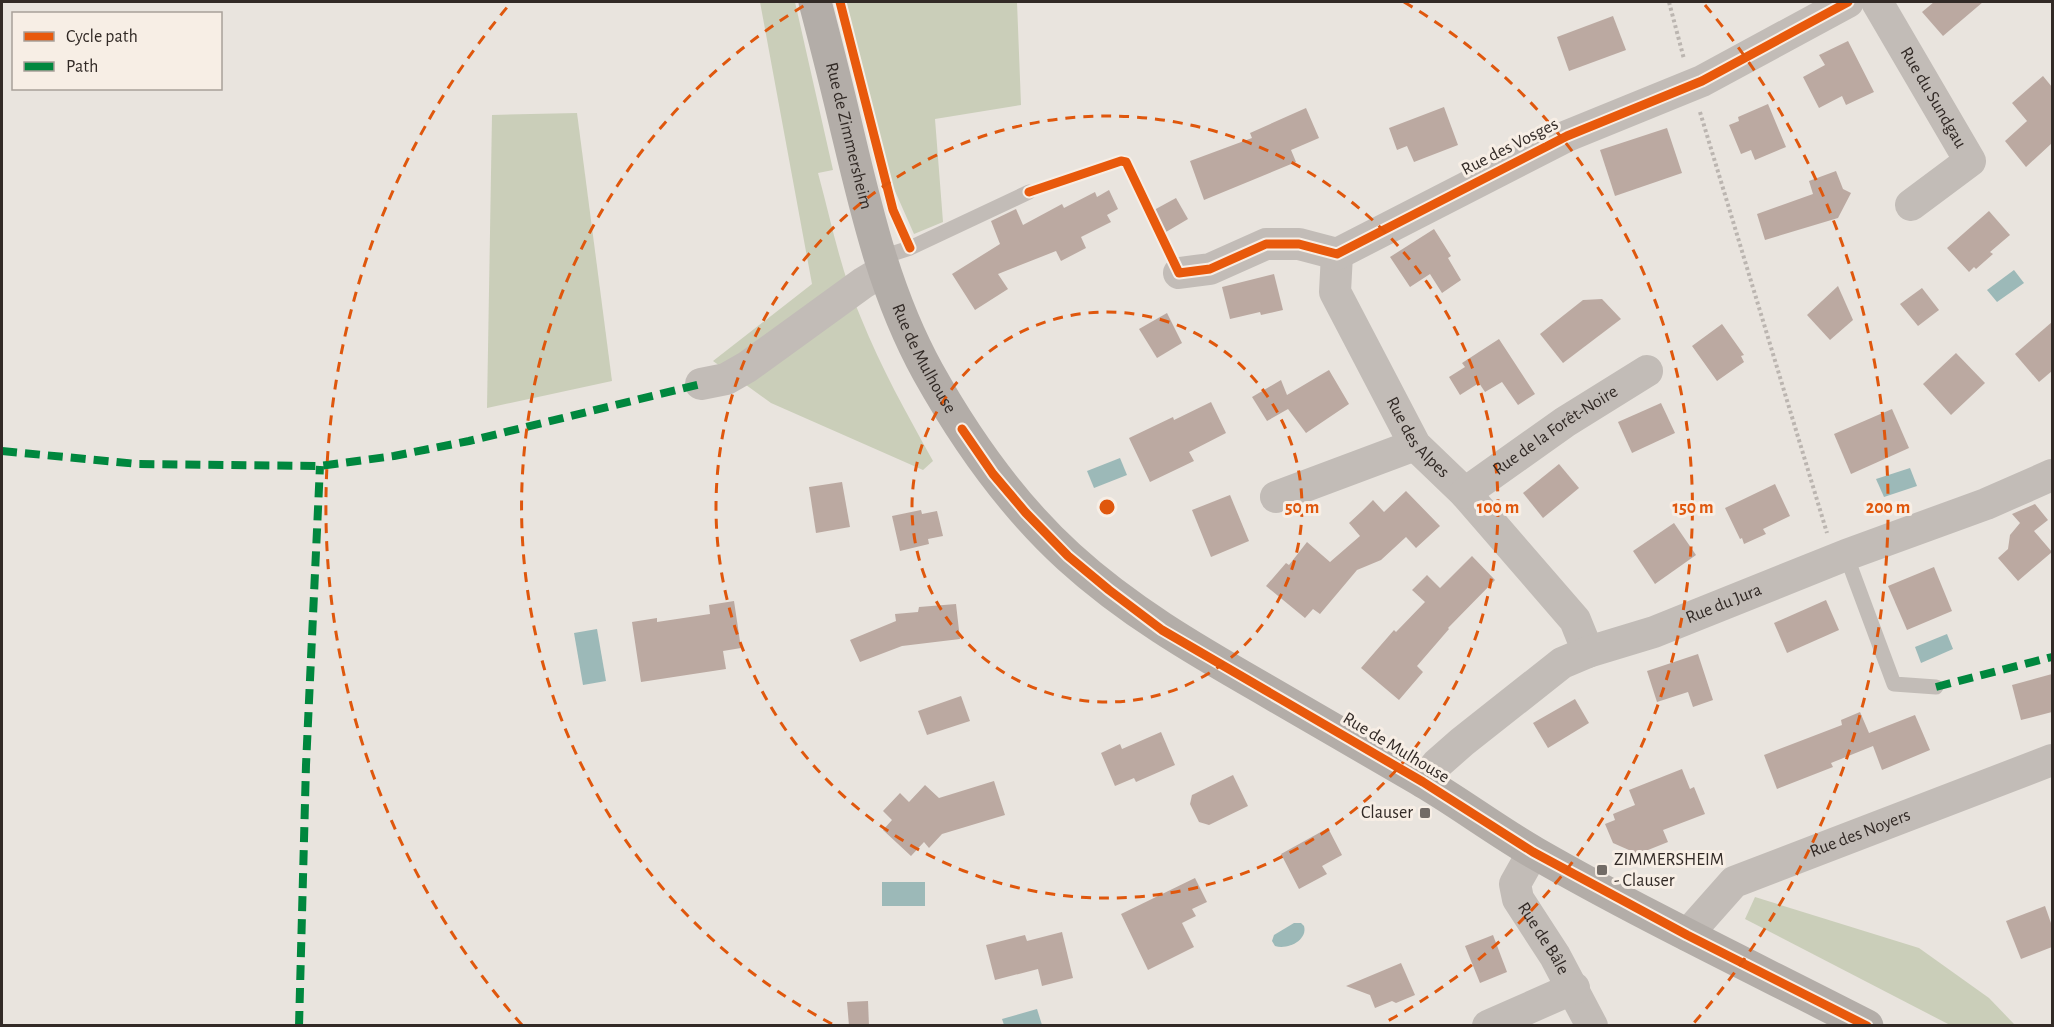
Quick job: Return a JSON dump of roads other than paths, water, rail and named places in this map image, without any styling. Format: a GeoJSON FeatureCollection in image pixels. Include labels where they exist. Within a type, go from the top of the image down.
{"type":"FeatureCollection","features":[{"type":"Feature","properties":{"kind":"main road","name":"Rue de Zimmersheim"},"geometry":{"type":"LineString","coordinates":[[815,2],[867,217],[881,265]]}},
{"type":"Feature","properties":{"kind":"main road","name":"Rue de Mulhouse"},"geometry":{"type":"LineString","coordinates":[[881,265],[926,370],[962,429],[1000,482],[1026,513],[1068,556],[1162,630],[1423,782],[1533,852],[1687,935],[1867,1026]]}},
{"type":"Feature","properties":{"kind":"street","name":"Rue des Vosges"},"geometry":{"type":"LineString","coordinates":[[1337,255],[1566,136],[1692,85],[1848,2]]}},
{"type":"Feature","properties":{"kind":"street","name":"Rue du Sundgau"},"geometry":{"type":"LineString","coordinates":[[1877,2],[1970,161],[1911,205]]}},
{"type":"Feature","properties":{"kind":"street"},"geometry":{"type":"LineString","coordinates":[[1179,273],[1210,269],[1266,244],[1299,244],[1337,255]]}},
{"type":"Feature","properties":{"kind":"street","name":"Rue des Alpes"},"geometry":{"type":"LineString","coordinates":[[1337,255],[1335,292],[1416,445],[1465,493],[1575,620],[1588,652]]}},
{"type":"Feature","properties":{"kind":"street"},"geometry":{"type":"LineString","coordinates":[[701,384],[726,379],[747,367],[863,283],[881,265]]}},
{"type":"Feature","properties":{"kind":"street","name":"Rue de la Forêt-Noire"},"geometry":{"type":"LineString","coordinates":[[1465,493],[1565,422],[1647,371]]}},
{"type":"Feature","properties":{"kind":"street"},"geometry":{"type":"LineString","coordinates":[[1276,497],[1416,445]]}},
{"type":"Feature","properties":{"kind":"street","name":"Rue du Jura"},"geometry":{"type":"LineString","coordinates":[[1423,782],[1437,764],[1472,734],[1562,663],[1588,652],[1654,632],[1840,557],[1986,504],[2052,475]]}},
{"type":"Feature","properties":{"kind":"street","name":"Rue des Noyers"},"geometry":{"type":"LineString","coordinates":[[1687,935],[1734,882],[2052,760]]}},
{"type":"Feature","properties":{"kind":"street","name":"Rue de Bâle"},"geometry":{"type":"LineString","coordinates":[[1533,852],[1515,884],[1518,899],[1574,988],[1593,1026]]}},
{"type":"Feature","properties":{"kind":"street"},"geometry":{"type":"LineString","coordinates":[[1488,1026],[1574,988]]}},
{"type":"Feature","properties":{"kind":"lane"},"geometry":{"type":"LineString","coordinates":[[881,265],[910,248],[1029,192]]}},
{"type":"Feature","properties":{"kind":"lane"},"geometry":{"type":"LineString","coordinates":[[1840,557],[1894,684],[1936,687]]}},
{"type":"Feature","properties":{"kind":"water"},"geometry":{"type":"Polygon","coordinates":[[[2014,270],[2024,283],[1997,302],[1987,290],[2014,270]]]}},
{"type":"Feature","properties":{"kind":"water"},"geometry":{"type":"Polygon","coordinates":[[[1120,458],[1127,475],[1094,488],[1087,471],[1120,458]]]}},
{"type":"Feature","properties":{"kind":"water"},"geometry":{"type":"Polygon","coordinates":[[[1910,468],[1917,486],[1884,497],[1876,479],[1910,468]]]}},
{"type":"Feature","properties":{"kind":"water"},"geometry":{"type":"Polygon","coordinates":[[[597,629],[606,681],[583,685],[574,633],[597,629]]]}},
{"type":"Feature","properties":{"kind":"water"},"geometry":{"type":"Polygon","coordinates":[[[1947,634],[1953,649],[1921,663],[1915,647],[1947,634]]]}},
{"type":"Feature","properties":{"kind":"water"},"geometry":{"type":"Polygon","coordinates":[[[882,882],[925,882],[925,906],[882,906],[882,882]]]}},
{"type":"Feature","properties":{"kind":"water"},"geometry":{"type":"Polygon","coordinates":[[[1294,923],[1301,923],[1304,926],[1300,940],[1286,947],[1275,946],[1272,941],[1274,935],[1294,923]]]}},
{"type":"Feature","properties":{"kind":"water"},"geometry":{"type":"Polygon","coordinates":[[[1037,1009],[1042,1025],[1004,1025],[1002,1019],[1037,1009]]]}},
{"type":"Feature","properties":{"kind":"place","name":"Clauser"},"geometry":{"type":"Point","coordinates":[1425,813]}},
{"type":"Feature","properties":{"kind":"place","name":"ZIMMERSHEIM - Clauser"},"geometry":{"type":"Point","coordinates":[1602,870]}}]}
